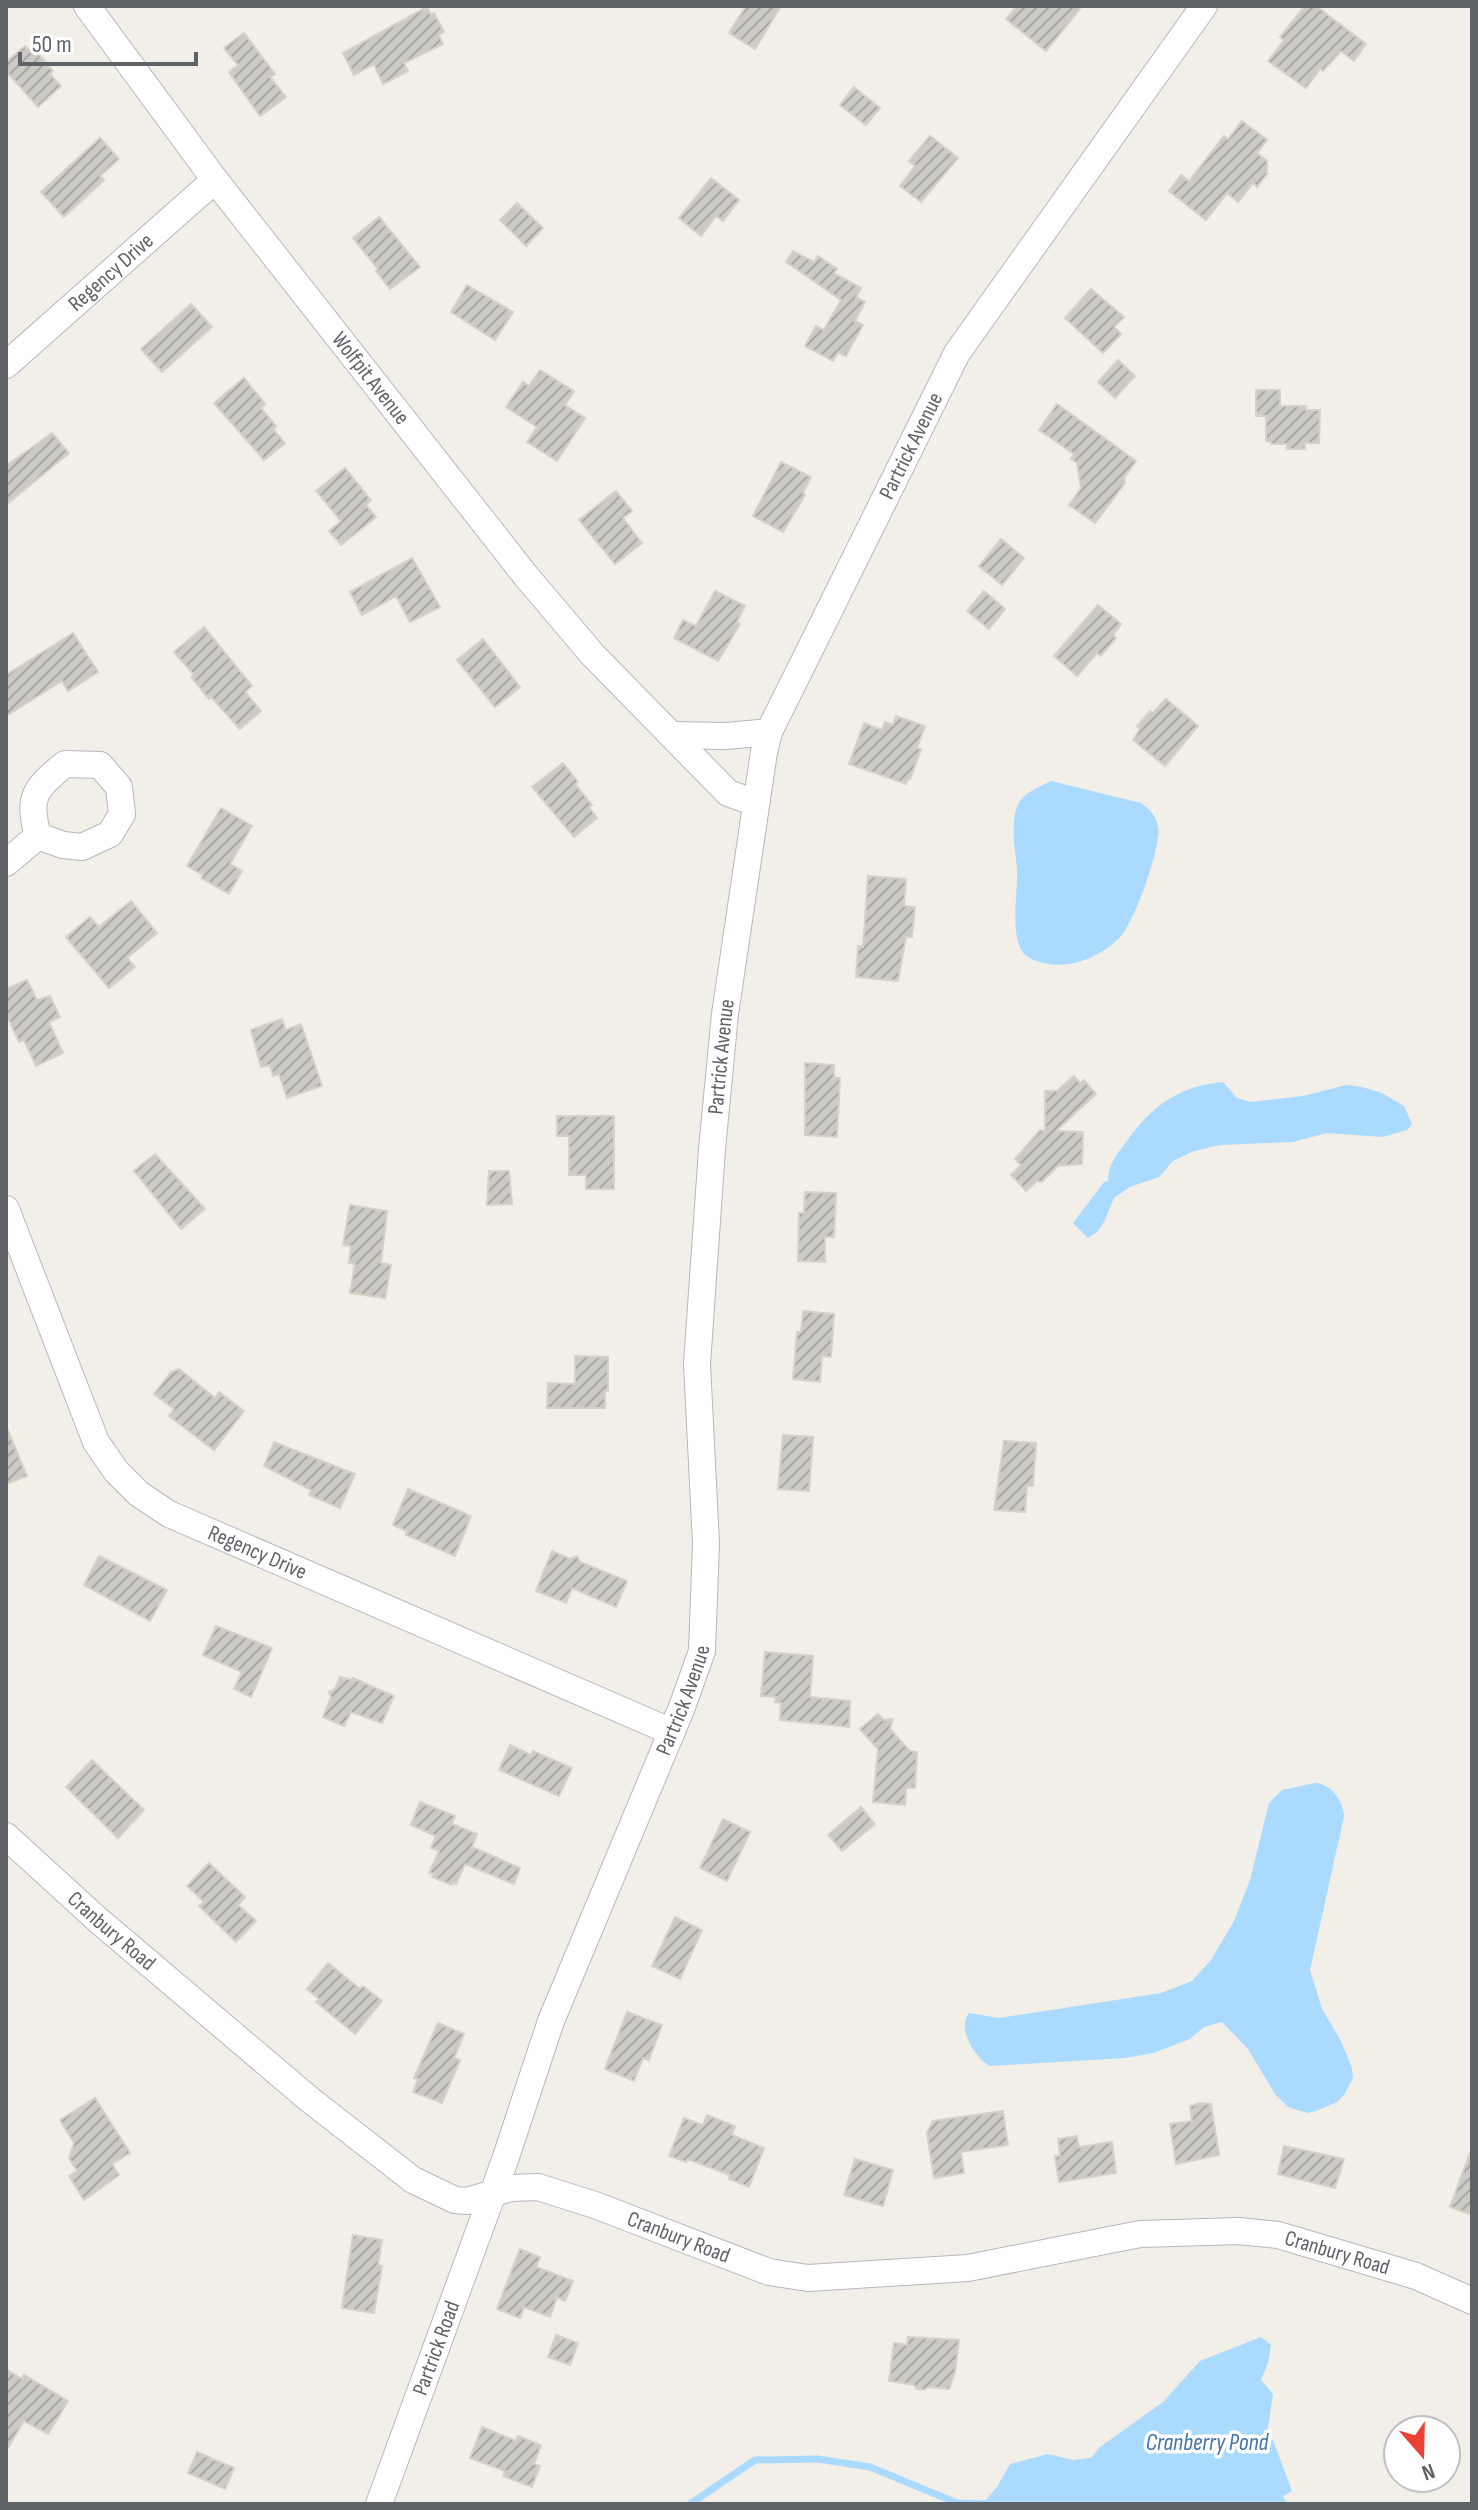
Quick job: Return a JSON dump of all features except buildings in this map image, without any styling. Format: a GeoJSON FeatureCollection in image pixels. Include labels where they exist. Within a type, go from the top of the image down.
{"type":"FeatureCollection","features":[{"type":"Feature","properties":{"kind":"street","name":"Wolfpit Avenue"},"geometry":{"type":"LineString","coordinates":[[87,6],[215,180],[526,576],[592,654],[728,793],[756,803]]}},
{"type":"Feature","properties":{"kind":"street","name":"Partrick Avenue"},"geometry":{"type":"LineString","coordinates":[[493,2194],[551,2021],[672,1732],[702,1651],[706,1533],[697,1364],[702,1291],[720,1058],[769,732],[957,353],[1204,6]]}},
{"type":"Feature","properties":{"kind":"street","name":"Regency Drive"},"geometry":{"type":"LineString","coordinates":[[6,365],[215,180]]}},
{"type":"Feature","properties":{"kind":"street"},"geometry":{"type":"LineString","coordinates":[[673,735],[726,736],[769,732]]}},
{"type":"Feature","properties":{"kind":"street"},"geometry":{"type":"LineString","coordinates":[[6,863],[38,836]]}},
{"type":"Feature","properties":{"kind":"street","name":"Regency Drive"},"geometry":{"type":"LineString","coordinates":[[6,1209],[96,1442],[116,1471],[139,1494],[189,1524],[672,1732]]}},
{"type":"Feature","properties":{"kind":"street","name":"Cranbury Road"},"geometry":{"type":"LineString","coordinates":[[6,1836],[126,1944],[386,2160],[413,2180],[455,2200],[467,2201],[511,2188],[538,2187],[595,2205],[769,2272],[808,2278],[968,2268],[1140,2234],[1239,2231],[1278,2235],[1416,2276],[1472,2301]]}},
{"type":"Feature","properties":{"kind":"street","name":"Partrick Road"},"geometry":{"type":"LineString","coordinates":[[379,2504],[493,2194]]}},
{"type":"Feature","properties":{"kind":"water"},"geometry":{"type":"Polygon","coordinates":[[[1051,781],[1141,803],[1152,813],[1158,827],[1151,866],[1139,901],[1121,936],[1096,955],[1064,965],[1044,963],[1026,956],[1016,930],[1015,816],[1023,798],[1051,781]]]}},
{"type":"Feature","properties":{"kind":"water"},"geometry":{"type":"Polygon","coordinates":[[[1223,1082],[1237,1098],[1251,1102],[1303,1096],[1346,1085],[1362,1087],[1382,1093],[1404,1106],[1412,1124],[1407,1130],[1383,1137],[1327,1133],[1293,1142],[1220,1145],[1194,1151],[1173,1161],[1159,1177],[1130,1187],[1114,1198],[1104,1222],[1088,1238],[1073,1223],[1104,1182],[1108,1181],[1114,1160],[1136,1129],[1156,1108],[1179,1093],[1223,1082]]]}},
{"type":"Feature","properties":{"kind":"water"},"geometry":{"type":"Polygon","coordinates":[[[1315,1783],[1335,1794],[1344,1816],[1310,1970],[1322,2009],[1341,2041],[1352,2068],[1353,2078],[1337,2102],[1307,2113],[1288,2107],[1275,2094],[1248,2049],[1222,2022],[1204,2027],[1190,2039],[1153,2053],[1125,2058],[989,2066],[978,2055],[966,2034],[969,2013],[999,2018],[1161,1993],[1192,1981],[1211,1960],[1234,1921],[1250,1880],[1269,1803],[1282,1790],[1315,1783]]]}},
{"type":"Feature","properties":{"kind":"water","name":"Cranberry Pond"},"geometry":{"type":"Polygon","coordinates":[[[1261,2337],[1271,2345],[1261,2380],[1273,2394],[1267,2434],[1273,2440],[1292,2491],[1283,2496],[1287,2504],[982,2504],[997,2487],[1010,2464],[1048,2454],[1073,2460],[1091,2458],[1100,2447],[1163,2402],[1200,2361],[1261,2337]]]}},
{"type":"Feature","properties":{"kind":"waterway"},"geometry":{"type":"LineString","coordinates":[[690,2504],[755,2460],[818,2459],[870,2467],[957,2503],[988,2504]]}}]}
